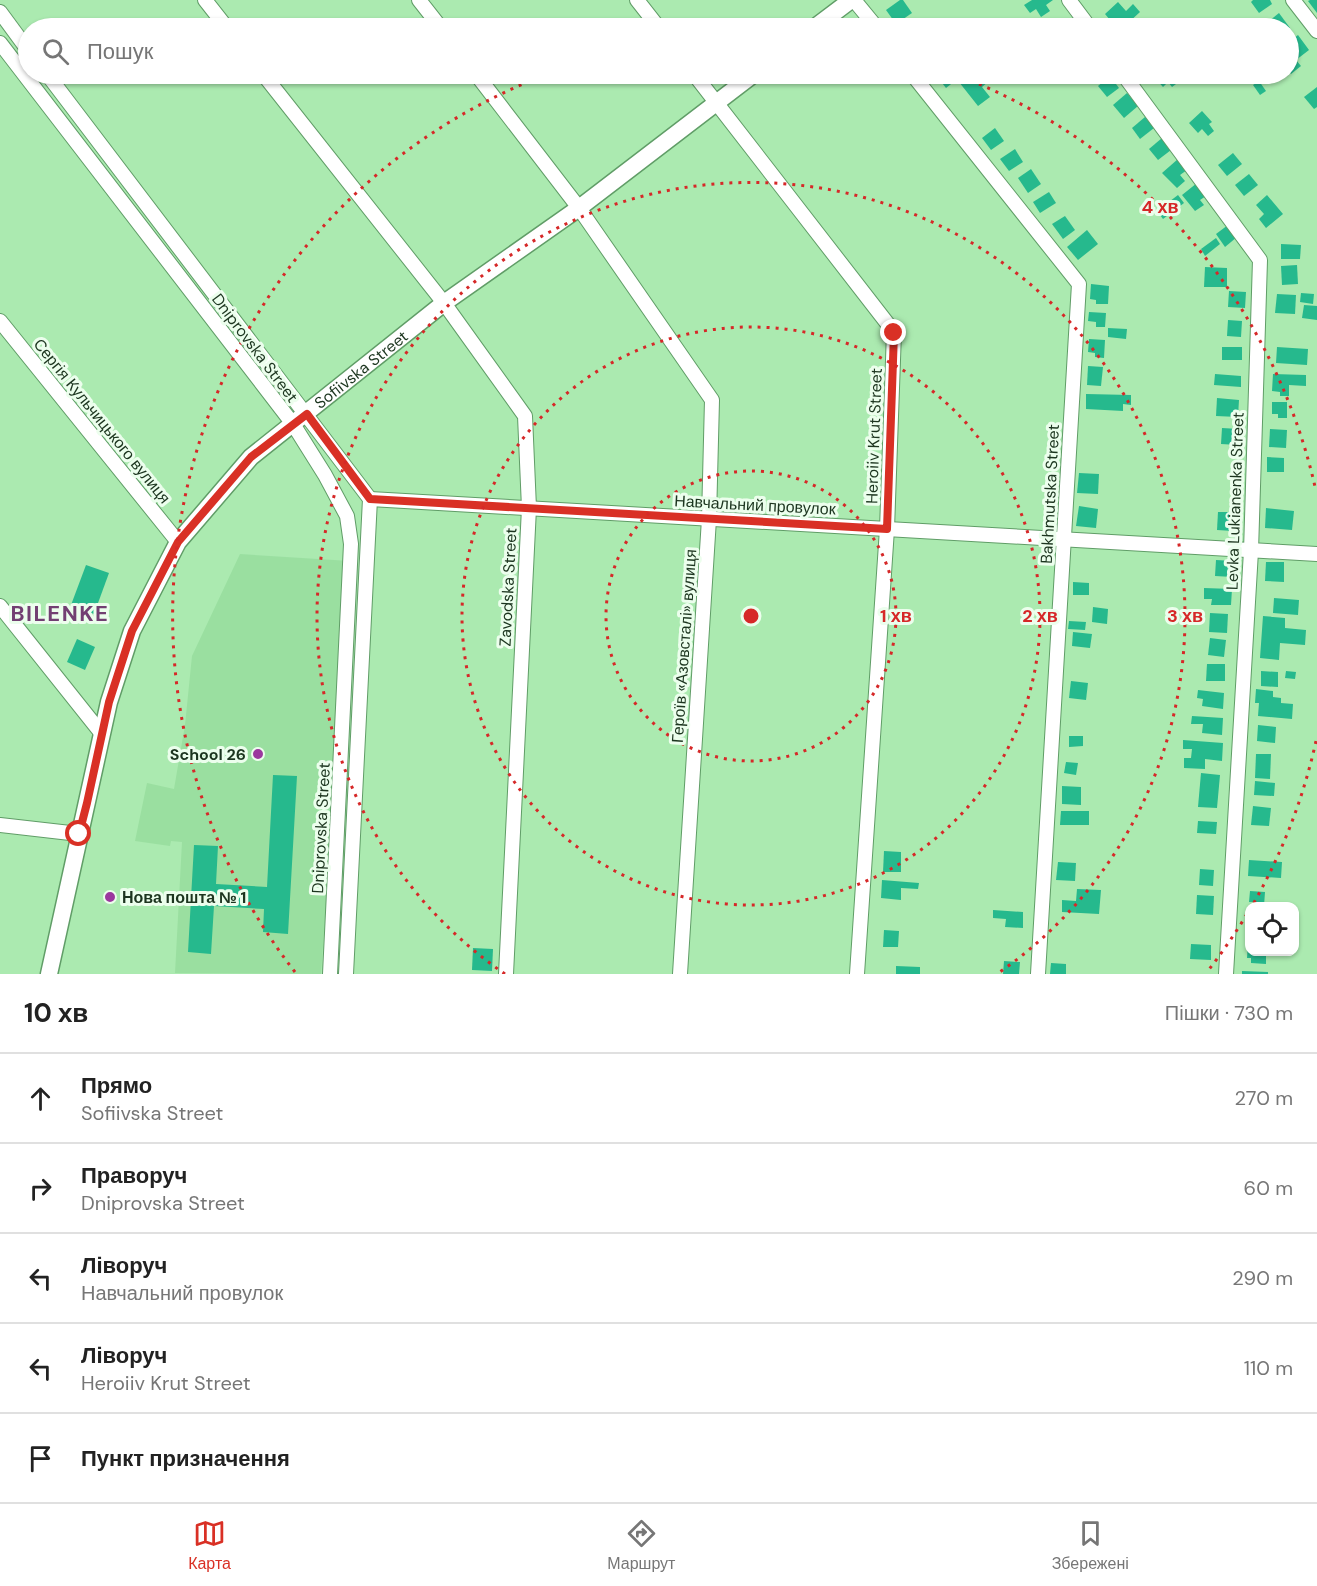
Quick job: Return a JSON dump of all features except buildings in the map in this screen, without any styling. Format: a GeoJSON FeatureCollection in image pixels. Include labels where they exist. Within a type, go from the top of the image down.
{"type":"FeatureCollection","features":[{"type":"Feature","properties":{"kind":"street"},"geometry":{"type":"LineString","coordinates":[[205,0],[219,18]]}},
{"type":"Feature","properties":{"kind":"street"},"geometry":{"type":"LineString","coordinates":[[419,0],[433,18]]}},
{"type":"Feature","properties":{"kind":"street"},"geometry":{"type":"LineString","coordinates":[[637,0],[651,18]]}},
{"type":"Feature","properties":{"kind":"street"},"geometry":{"type":"LineString","coordinates":[[828,18],[853,0],[868,18]]}},
{"type":"Feature","properties":{"kind":"street"},"geometry":{"type":"LineString","coordinates":[[1069,0],[1082,18]]}},
{"type":"Feature","properties":{"kind":"street"},"geometry":{"type":"LineString","coordinates":[[1293,0],[1317,31]]}},
{"type":"Feature","properties":{"kind":"street"},"geometry":{"type":"LineString","coordinates":[[0,12],[18,36]]}},
{"type":"Feature","properties":{"kind":"street","name":"Dniprovska Street"},"geometry":{"type":"LineString","coordinates":[[0,43],[18,66]]}},
{"type":"Feature","properties":{"kind":"street","name":"Dniprovska Street"},"geometry":{"type":"LineString","coordinates":[[32,84],[293,424],[326,475],[347,516],[351,544],[330,974]]}},
{"type":"Feature","properties":{"kind":"street","name":"Dniprovska Street"},"geometry":{"type":"LineString","coordinates":[[55,84],[370,499],[346,974]]}},
{"type":"Feature","properties":{"kind":"street","name":"Zavodska Street"},"geometry":{"type":"LineString","coordinates":[[271,84],[444,303],[525,416],[529,508],[506,974]]}},
{"type":"Feature","properties":{"kind":"street","name":"Героїв «Азовсталі» вулиця"},"geometry":{"type":"LineString","coordinates":[[484,84],[579,208],[712,400],[709,519],[680,974]]}},
{"type":"Feature","properties":{"kind":"street","name":"Heroiiv Krut Street"},"geometry":{"type":"LineString","coordinates":[[702,84],[894,333],[887,529],[857,974]]}},
{"type":"Feature","properties":{"kind":"street","name":"Sofiivska Street"},"geometry":{"type":"LineString","coordinates":[[49,974],[109,702],[132,631],[178,542],[251,457],[444,303],[579,208],[741,84]]}},
{"type":"Feature","properties":{"kind":"street","name":"Bakhmutska Street"},"geometry":{"type":"LineString","coordinates":[[920,84],[1078,284],[1038,974]]}},
{"type":"Feature","properties":{"kind":"street","name":"Levka Lukianenka Street"},"geometry":{"type":"LineString","coordinates":[[1130,84],[1260,260],[1251,550],[1226,974]]}},
{"type":"Feature","properties":{"kind":"street","name":"Сергія Кульчицького вулиця"},"geometry":{"type":"LineString","coordinates":[[0,321],[178,542]]}},
{"type":"Feature","properties":{"kind":"street","name":"Навчальний провулок"},"geometry":{"type":"LineString","coordinates":[[370,499],[1317,554]]}},
{"type":"Feature","properties":{"kind":"street"},"geometry":{"type":"LineString","coordinates":[[0,606],[102,734]]}},
{"type":"Feature","properties":{"kind":"street"},"geometry":{"type":"LineString","coordinates":[[0,825],[79,834]]}},
{"type":"Feature","properties":{"kind":"street"},"geometry":{"type":"LineString","coordinates":[[49,974],[56,974]]}},
{"type":"Feature","properties":{"kind":"shaded area","name":"School 26"},"geometry":{"type":"Polygon","coordinates":[[[240,554],[350,561],[321,974],[175,973],[182,842],[171,841],[170,846],[135,841],[147,783],[174,789],[185,725],[192,656],[240,554]]]}},
{"type":"Feature","properties":{"kind":"place","name":"School 26"},"geometry":{"type":"Point","coordinates":[258,754]}},
{"type":"Feature","properties":{"kind":"place","name":"Нова пошта № 1"},"geometry":{"type":"Point","coordinates":[110,897]}},
{"type":"Feature","properties":{"kind":"district","name":"BILENKE"},"geometry":{"type":"Point","coordinates":[60,613]}},
{"type":"Feature","properties":{"kind":"route"},"geometry":{"type":"LineString","coordinates":[[79,834],[109,702],[132,631],[178,542],[251,457],[307,414],[370,499],[887,529],[894,333]]}}]}
